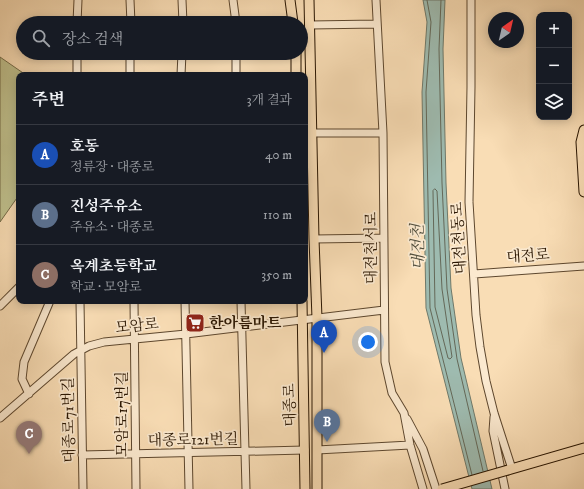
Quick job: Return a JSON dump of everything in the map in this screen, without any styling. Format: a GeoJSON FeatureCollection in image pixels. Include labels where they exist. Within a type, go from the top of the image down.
{"type":"FeatureCollection","features":[{"type":"Feature","properties":{"kind":"main road"},"geometry":{"type":"LineString","coordinates":[[290,0],[292,16]]}},
{"type":"Feature","properties":{"kind":"main road","name":"대종로"},"geometry":{"type":"LineString","coordinates":[[308,0],[310,25],[314,239],[318,318],[317,489]]}},
{"type":"Feature","properties":{"kind":"main road"},"geometry":{"type":"LineString","coordinates":[[296,60],[296,72]]}},
{"type":"Feature","properties":{"kind":"main road"},"geometry":{"type":"LineString","coordinates":[[584,130],[581,142],[584,192]]}},
{"type":"Feature","properties":{"kind":"main road","name":"대종로"},"geometry":{"type":"LineString","coordinates":[[302,304],[305,489]]}},
{"type":"Feature","properties":{"kind":"main road"},"geometry":{"type":"LineString","coordinates":[[442,489],[584,448]]}},
{"type":"Feature","properties":{"kind":"street"},"geometry":{"type":"LineString","coordinates":[[77,16],[78,0]]}},
{"type":"Feature","properties":{"kind":"street"},"geometry":{"type":"LineString","coordinates":[[130,0],[131,16]]}},
{"type":"Feature","properties":{"kind":"street"},"geometry":{"type":"LineString","coordinates":[[182,0],[183,16]]}},
{"type":"Feature","properties":{"kind":"street"},"geometry":{"type":"LineString","coordinates":[[233,0],[235,16]]}},
{"type":"Feature","properties":{"kind":"street","name":"대전천서로"},"geometry":{"type":"LineString","coordinates":[[376,0],[383,133],[385,362],[392,393],[404,413],[410,445],[423,489]]}},
{"type":"Feature","properties":{"kind":"street","name":"대전천동로"},"geometry":{"type":"LineString","coordinates":[[471,0],[469,202],[476,315],[486,381],[510,470]]}},
{"type":"Feature","properties":{"kind":"street"},"geometry":{"type":"LineString","coordinates":[[310,25],[377,24]]}},
{"type":"Feature","properties":{"kind":"street"},"geometry":{"type":"LineString","coordinates":[[77,60],[77,72]]}},
{"type":"Feature","properties":{"kind":"street"},"geometry":{"type":"LineString","coordinates":[[130,60],[130,72]]}},
{"type":"Feature","properties":{"kind":"street"},"geometry":{"type":"LineString","coordinates":[[181,72],[182,60]]}},
{"type":"Feature","properties":{"kind":"street"},"geometry":{"type":"LineString","coordinates":[[236,60],[236,72]]}},
{"type":"Feature","properties":{"kind":"street"},"geometry":{"type":"LineString","coordinates":[[312,133],[383,133]]}},
{"type":"Feature","properties":{"kind":"street"},"geometry":{"type":"LineString","coordinates":[[314,239],[384,238]]}},
{"type":"Feature","properties":{"kind":"street","name":"대전로"},"geometry":{"type":"LineString","coordinates":[[474,274],[584,266]]}},
{"type":"Feature","properties":{"kind":"street"},"geometry":{"type":"LineString","coordinates":[[0,306],[16,289]]}},
{"type":"Feature","properties":{"kind":"street"},"geometry":{"type":"LineString","coordinates":[[29,394],[22,379],[22,370],[49,304]]}},
{"type":"Feature","properties":{"kind":"street","name":"대종로71번길"},"geometry":{"type":"LineString","coordinates":[[80,304],[83,489]]}},
{"type":"Feature","properties":{"kind":"street","name":"모암로17번길"},"geometry":{"type":"LineString","coordinates":[[134,304],[136,489]]}},
{"type":"Feature","properties":{"kind":"street"},"geometry":{"type":"LineString","coordinates":[[185,304],[189,489]]}},
{"type":"Feature","properties":{"kind":"street"},"geometry":{"type":"LineString","coordinates":[[241,304],[246,489]]}},
{"type":"Feature","properties":{"kind":"street"},"geometry":{"type":"LineString","coordinates":[[302,320],[384,310]]}},
{"type":"Feature","properties":{"kind":"street","name":"모암로"},"geometry":{"type":"LineString","coordinates":[[0,418],[74,354],[89,346],[104,342],[135,340],[302,320]]}},
{"type":"Feature","properties":{"kind":"street"},"geometry":{"type":"LineString","coordinates":[[494,412],[493,431],[505,489]]}},
{"type":"Feature","properties":{"kind":"street"},"geometry":{"type":"LineString","coordinates":[[404,413],[424,449],[436,489]]}},
{"type":"Feature","properties":{"kind":"street"},"geometry":{"type":"LineString","coordinates":[[317,450],[410,445]]}},
{"type":"Feature","properties":{"kind":"street","name":"대종로121번길"},"geometry":{"type":"LineString","coordinates":[[82,455],[305,450]]}},
{"type":"Feature","properties":{"kind":"green space"},"geometry":{"type":"Polygon","coordinates":[[[0,57],[22,72],[16,72],[16,199],[0,222],[0,57]]]}},
{"type":"Feature","properties":{"kind":"water"},"geometry":{"type":"Polygon","coordinates":[[[423,0],[445,0],[443,49],[446,183],[451,288],[461,358],[492,489],[472,489],[426,308],[422,92],[427,22],[423,0]]]}},
{"type":"Feature","properties":{"kind":"place","name":"한아름마트"},"geometry":{"type":"Point","coordinates":[195,323]}},
{"type":"Feature","properties":{"kind":"place","name":"호동"},"geometry":{"type":"Point","coordinates":[324,353]}},
{"type":"Feature","properties":{"kind":"place","name":"진성주유소"},"geometry":{"type":"Point","coordinates":[327,442]}},
{"type":"Feature","properties":{"kind":"place","name":"옥계초등학교"},"geometry":{"type":"Point","coordinates":[29,454]}},
{"type":"Feature","properties":{"kind":"water label","name":"대전천"},"geometry":{"type":"Point","coordinates":[418,247]}}]}
